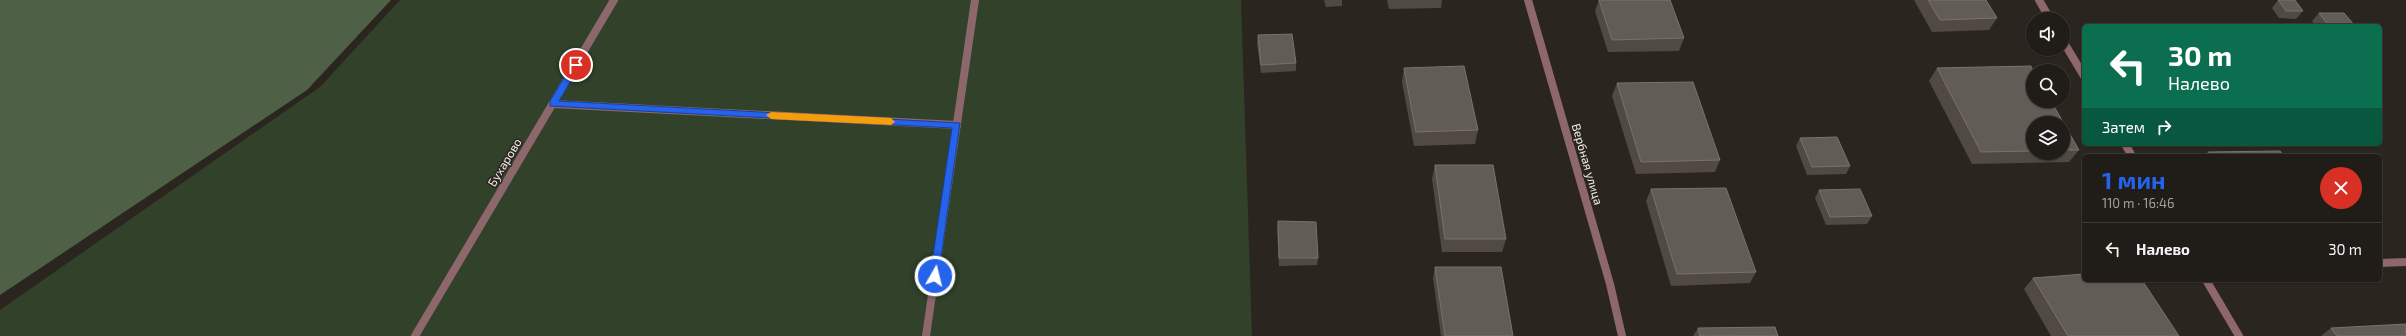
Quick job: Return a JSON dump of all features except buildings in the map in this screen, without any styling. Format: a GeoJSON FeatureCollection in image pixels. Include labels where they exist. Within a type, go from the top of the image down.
{"type":"FeatureCollection","features":[{"type":"Feature","properties":{"kind":"street","name":"Бухарово"},"geometry":{"type":"LineString","coordinates":[[415,336],[614,0]]}},
{"type":"Feature","properties":{"kind":"street"},"geometry":{"type":"LineString","coordinates":[[926,336],[974,0]]}},
{"type":"Feature","properties":{"kind":"street","name":"Вербная улица"},"geometry":{"type":"LineString","coordinates":[[1528,0],[1610,284],[1622,336]]}},
{"type":"Feature","properties":{"kind":"street"},"geometry":{"type":"LineString","coordinates":[[2039,0],[2046,12]]}},
{"type":"Feature","properties":{"kind":"street"},"geometry":{"type":"LineString","coordinates":[[2070,52],[2082,73]]}},
{"type":"Feature","properties":{"kind":"street"},"geometry":{"type":"LineString","coordinates":[[553,104],[957,125]]}},
{"type":"Feature","properties":{"kind":"street"},"geometry":{"type":"LineString","coordinates":[[2382,263],[2406,262]]}},
{"type":"Feature","properties":{"kind":"street"},"geometry":{"type":"LineString","coordinates":[[2207,282],[2239,336]]}},
{"type":"Feature","properties":{"kind":"green space"},"geometry":{"type":"Polygon","coordinates":[[[0,0],[391,0],[307,90],[0,295],[0,0]]]}},
{"type":"Feature","properties":{"kind":"green space"},"geometry":{"type":"Polygon","coordinates":[[[400,0],[1241,0],[1252,336],[0,336],[0,310],[320,87],[400,0]]]}},
{"type":"Feature","properties":{"kind":"slow traffic"},"geometry":{"type":"LineString","coordinates":[[771,115],[891,122]]}},
{"type":"Feature","properties":{"kind":"route"},"geometry":{"type":"LineString","coordinates":[[576,65],[553,104],[957,125],[935,276]]}}]}
